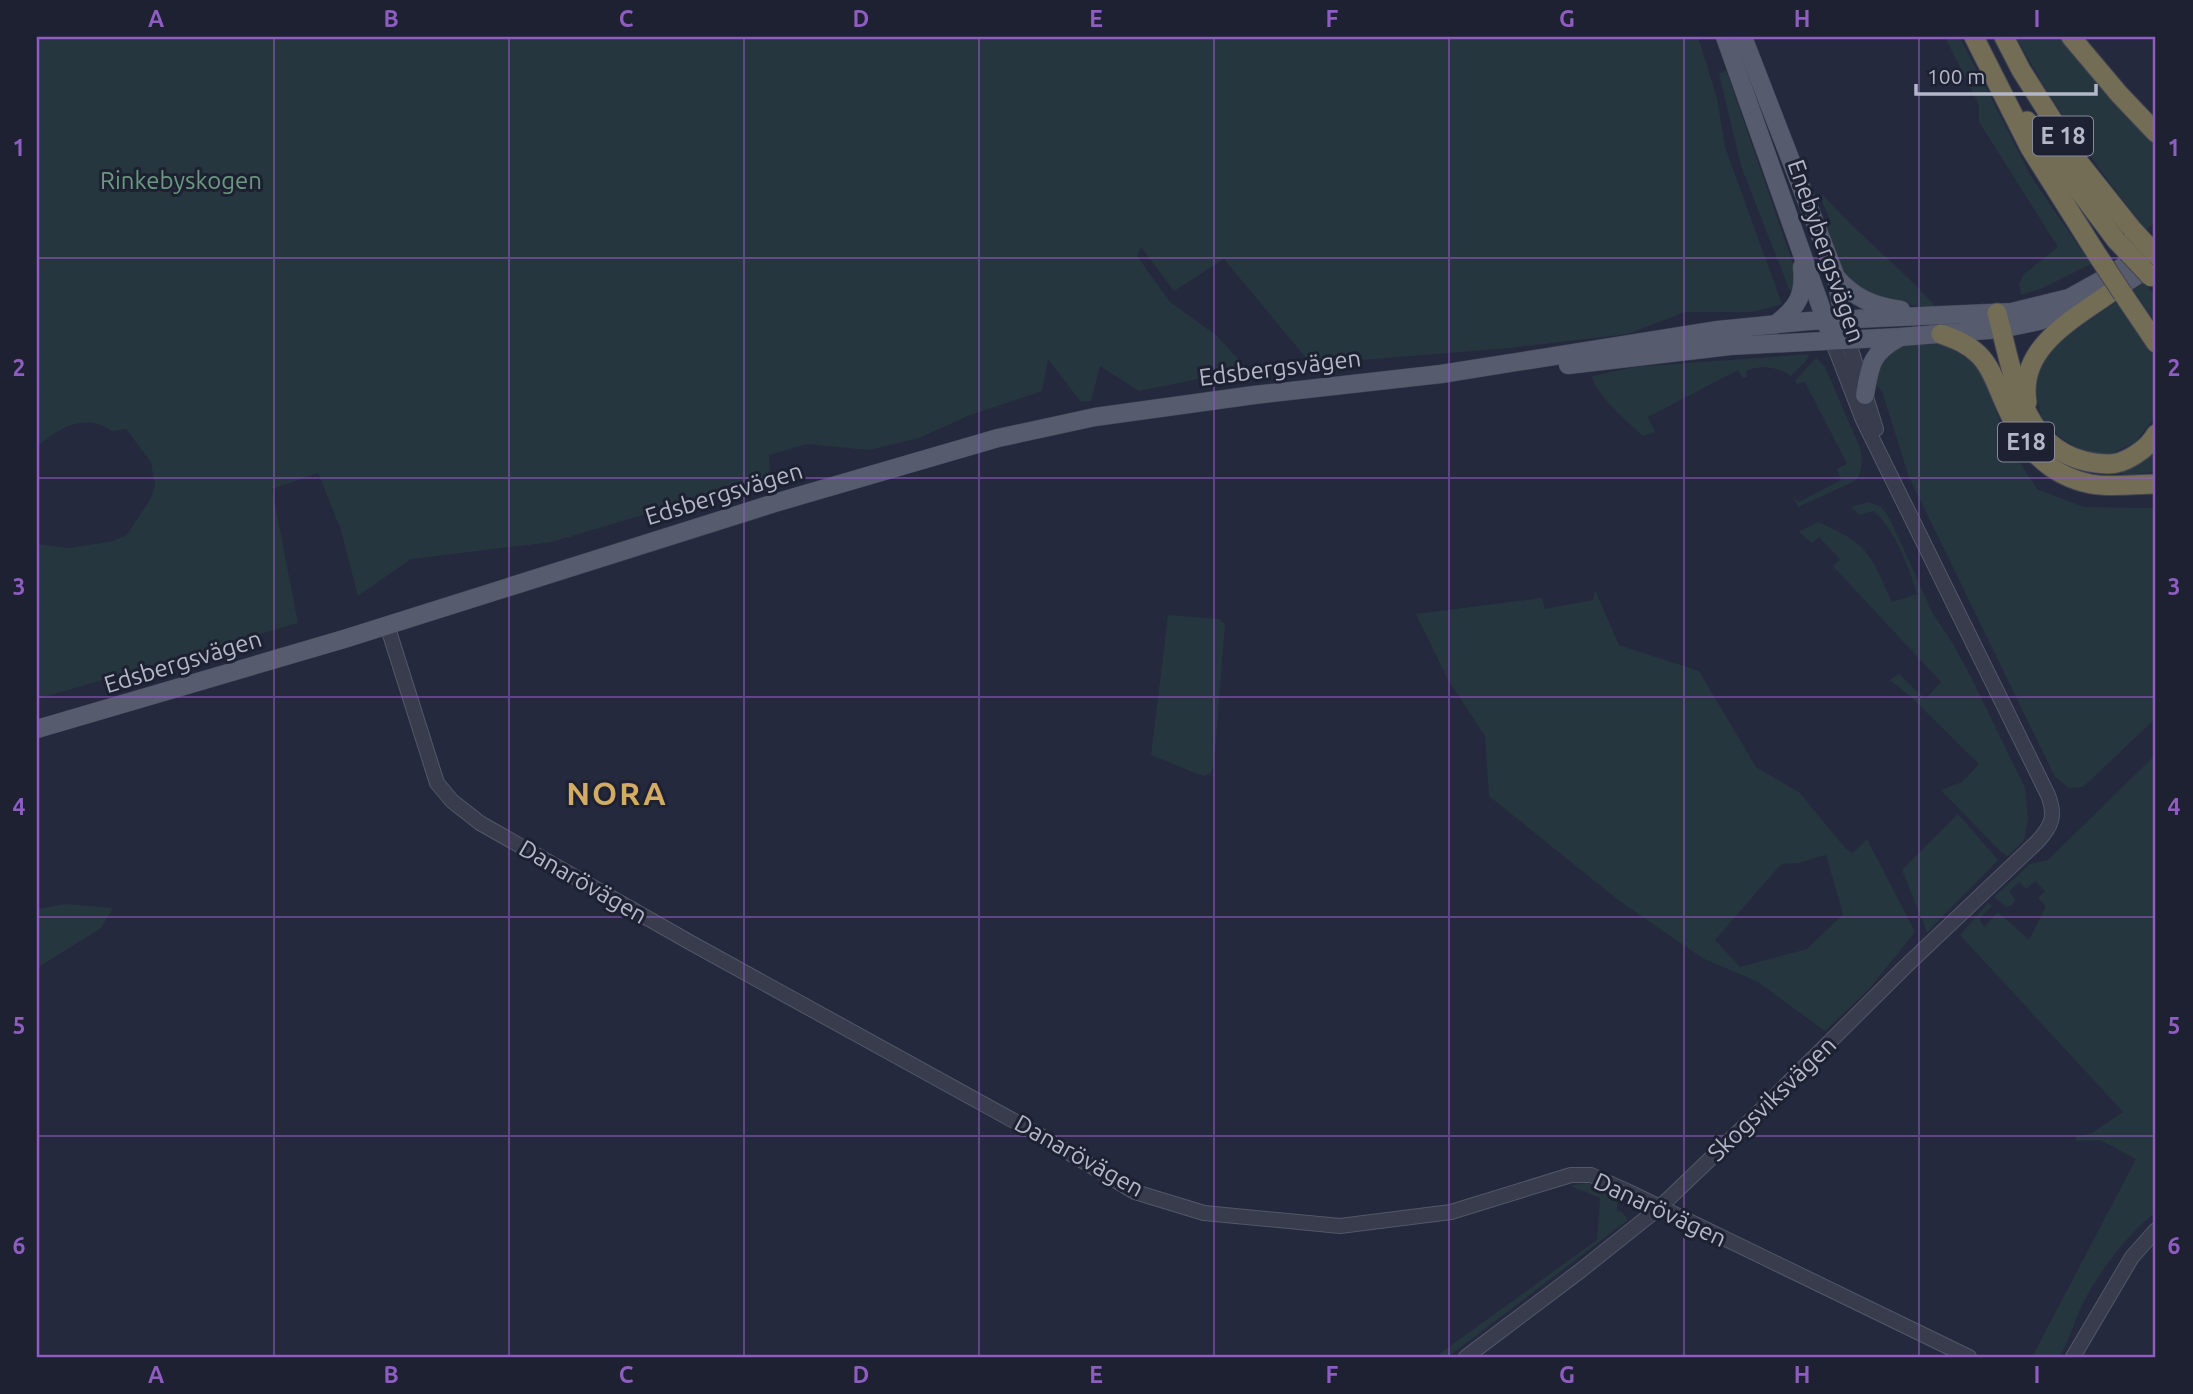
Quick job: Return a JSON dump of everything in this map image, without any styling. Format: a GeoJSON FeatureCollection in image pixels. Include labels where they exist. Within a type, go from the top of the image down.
{"type":"FeatureCollection","features":[{"type":"Feature","properties":{"kind":"highway","name":"E 18"},"geometry":{"type":"LineString","coordinates":[[1974,37],[1997,81],[2154,274]]}},
{"type":"Feature","properties":{"kind":"highway","name":"E 18"},"geometry":{"type":"LineString","coordinates":[[2004,37],[2021,70],[2124,234],[2156,255]]}},
{"type":"Feature","properties":{"kind":"highway"},"geometry":{"type":"LineString","coordinates":[[2071,37],[2156,133]]}},
{"type":"Feature","properties":{"kind":"highway"},"geometry":{"type":"LineString","coordinates":[[1997,81],[2030,148],[2098,256],[2117,293],[2156,343]]}},
{"type":"Feature","properties":{"kind":"highway","name":"E18"},"geometry":{"type":"LineString","coordinates":[[2029,417],[2025,387],[2031,365],[2042,346],[2056,331],[2117,293]]}},
{"type":"Feature","properties":{"kind":"highway","name":"E18"},"geometry":{"type":"LineString","coordinates":[[1994,322],[2002,398]]}},
{"type":"Feature","properties":{"kind":"highway","name":"E18"},"geometry":{"type":"LineString","coordinates":[[1994,322],[2029,417],[2042,438],[2059,452],[2078,461],[2111,464],[2132,457],[2156,435]]}},
{"type":"Feature","properties":{"kind":"highway","name":"E18"},"geometry":{"type":"LineString","coordinates":[[1943,325],[1980,356],[1992,373],[2016,430],[2039,459],[2068,477],[2093,484],[2156,484]]}},
{"type":"Feature","properties":{"kind":"main road","name":"Enebybergsvägen"},"geometry":{"type":"LineString","coordinates":[[1725,37],[1777,186],[1835,320],[1840,340]]}},
{"type":"Feature","properties":{"kind":"main road","name":"Enebybergsvägen"},"geometry":{"type":"LineString","coordinates":[[1742,37],[1836,277],[1835,320]]}},
{"type":"Feature","properties":{"kind":"main road"},"geometry":{"type":"LineString","coordinates":[[1777,186],[1797,178]]}},
{"type":"Feature","properties":{"kind":"main road"},"geometry":{"type":"LineString","coordinates":[[1777,323],[1798,305],[1802,294],[1804,281],[1799,241]]}},
{"type":"Feature","properties":{"kind":"main road"},"geometry":{"type":"LineString","coordinates":[[1994,322],[2068,298],[2156,245]]}},
{"type":"Feature","properties":{"kind":"main road"},"geometry":{"type":"LineString","coordinates":[[1836,277],[1849,292],[1865,302],[1943,325],[2039,321],[2117,293],[2154,274]]}},
{"type":"Feature","properties":{"kind":"main road","name":"Edsbergsvägen"},"geometry":{"type":"LineString","coordinates":[[37,729],[387,625],[778,502],[998,438],[1096,417],[1254,394],[1441,374],[1667,337],[1777,323],[1835,320],[1943,325]]}},
{"type":"Feature","properties":{"kind":"main road","name":"Edsbergsvägen"},"geometry":{"type":"LineString","coordinates":[[1441,374],[1489,374],[1730,346],[1900,337],[1943,325]]}},
{"type":"Feature","properties":{"kind":"main road"},"geometry":{"type":"LineString","coordinates":[[1865,395],[1873,358],[1884,346],[1900,337]]}},
{"type":"Feature","properties":{"kind":"street","name":"Enebybergsvägen"},"geometry":{"type":"LineString","coordinates":[[1840,340],[1865,395],[1891,477]]}},
{"type":"Feature","properties":{"kind":"street","name":"Enebybergsvägen"},"geometry":{"type":"LineString","coordinates":[[1840,340],[1863,420],[2048,795],[2054,816]]}},
{"type":"Feature","properties":{"kind":"street","name":"Danarövägen"},"geometry":{"type":"LineString","coordinates":[[387,625],[437,783],[453,801],[480,823],[1034,1132],[1135,1192],[1203,1213],[1340,1226],[1451,1212],[1571,1175],[1591,1175],[1969,1357]]}},
{"type":"Feature","properties":{"kind":"street","name":"Skogsviksvägen"},"geometry":{"type":"LineString","coordinates":[[1466,1357],[1659,1208],[2037,842],[2049,830],[2054,816]]}},
{"type":"Feature","properties":{"kind":"street"},"geometry":{"type":"LineString","coordinates":[[2073,1357],[2132,1256],[2156,1230]]}},
{"type":"Feature","properties":{"kind":"green space","name":"Rinkebyskogen"},"geometry":{"type":"Polygon","coordinates":[[[37,37],[1698,37],[1717,98],[1725,147],[1782,304],[1753,312],[1685,312],[1628,334],[1510,348],[1311,364],[1224,259],[1174,291],[1141,247],[1137,256],[1170,302],[1217,336],[1247,369],[1139,391],[1100,366],[1091,401],[1081,402],[1048,359],[1042,391],[970,415],[919,438],[869,450],[807,444],[769,455],[770,477],[552,542],[411,559],[358,596],[341,530],[318,473],[272,489],[298,623],[37,699],[37,544],[68,548],[110,542],[127,535],[151,498],[155,486],[151,462],[126,429],[112,431],[102,425],[82,423],[63,429],[37,447],[37,37]]]}},
{"type":"Feature","properties":{"kind":"green space"},"geometry":{"type":"Polygon","coordinates":[[[1945,37],[1960,37],[2032,178],[2091,264],[2043,288],[2021,295],[2019,284],[2023,275],[2058,247],[1979,122],[1979,105],[1945,37]]]}},
{"type":"Feature","properties":{"kind":"green space"},"geometry":{"type":"Polygon","coordinates":[[[2016,37],[2059,37],[2117,103],[2156,140],[2156,223],[2146,229],[2110,183],[2060,112],[2016,37]]]}},
{"type":"Feature","properties":{"kind":"green space"},"geometry":{"type":"Polygon","coordinates":[[[1726,70],[1796,272],[1796,295],[1789,289],[1741,166],[1719,74],[1726,70]]]}},
{"type":"Feature","properties":{"kind":"green space"},"geometry":{"type":"Polygon","coordinates":[[[1823,195],[1937,308],[1880,301],[1845,278],[1822,229],[1831,222],[1820,197],[1823,195]]]}},
{"type":"Feature","properties":{"kind":"green space"},"geometry":{"type":"Polygon","coordinates":[[[2144,282],[2156,297],[2156,323],[2133,290],[2144,282]]]}},
{"type":"Feature","properties":{"kind":"green space"},"geometry":{"type":"Polygon","coordinates":[[[2119,300],[2154,356],[2156,409],[2152,421],[2135,442],[2109,455],[2085,452],[2061,438],[2041,417],[2035,383],[2043,362],[2058,342],[2119,300]]]}},
{"type":"Feature","properties":{"kind":"green space"},"geometry":{"type":"Polygon","coordinates":[[[1934,342],[1958,350],[1976,366],[1988,386],[2006,441],[2037,489],[2084,507],[2156,508],[2156,718],[2083,787],[2069,788],[2055,777],[1909,477],[1882,391],[1876,385],[1876,371],[1884,353],[1900,345],[1934,342]]]}},
{"type":"Feature","properties":{"kind":"green space"},"geometry":{"type":"Polygon","coordinates":[[[1809,354],[1806,361],[1791,376],[1763,367],[1746,371],[1747,377],[1743,378],[1738,370],[1648,417],[1655,432],[1643,436],[1606,400],[1592,376],[1635,367],[1809,354]]]}},
{"type":"Feature","properties":{"kind":"green space"},"geometry":{"type":"Polygon","coordinates":[[[1816,358],[1825,367],[1860,448],[1862,465],[1855,481],[1798,507],[1794,498],[1799,502],[1841,480],[1837,469],[1847,464],[1805,382],[1797,384],[1795,381],[1816,358]]]}},
{"type":"Feature","properties":{"kind":"green space"},"geometry":{"type":"Polygon","coordinates":[[[2156,446],[2156,472],[2124,475],[2114,469],[2156,446]]]}},
{"type":"Feature","properties":{"kind":"green space"},"geometry":{"type":"Polygon","coordinates":[[[1869,502],[1881,507],[1890,519],[1933,614],[1971,677],[2025,788],[2028,819],[2024,840],[2008,856],[1941,790],[1962,782],[1979,764],[1890,680],[1899,674],[1925,699],[1941,682],[1833,566],[1840,559],[1819,537],[1812,543],[1799,532],[1818,522],[1858,544],[1872,561],[1892,602],[1917,594],[1900,550],[1882,519],[1874,511],[1860,515],[1851,507],[1869,502]]]}},
{"type":"Feature","properties":{"kind":"green space"},"geometry":{"type":"Polygon","coordinates":[[[1595,590],[1619,645],[1699,671],[1756,767],[1800,793],[1846,849],[1853,853],[1867,839],[1915,932],[1870,988],[1825,1031],[1758,982],[1702,958],[1617,899],[1489,796],[1485,736],[1448,680],[1416,614],[1542,598],[1545,609],[1593,600],[1595,590]],[[1826,855],[1798,863],[1781,864],[1715,940],[1740,967],[1807,949],[1843,914],[1826,855]]]}},
{"type":"Feature","properties":{"kind":"green space"},"geometry":{"type":"Polygon","coordinates":[[[1168,615],[1219,619],[1225,625],[1214,765],[1210,774],[1203,776],[1151,755],[1168,615]]]}},
{"type":"Feature","properties":{"kind":"green space"},"geometry":{"type":"Polygon","coordinates":[[[2156,754],[2156,1212],[2125,1242],[2096,1280],[2060,1355],[2032,1357],[2136,1159],[2100,1140],[2076,1141],[2075,1137],[2092,1133],[2123,1112],[1960,935],[1988,903],[1992,906],[1979,919],[1984,927],[1998,912],[2029,940],[2046,906],[2038,898],[2045,891],[2035,881],[2026,889],[2019,882],[2009,891],[2015,899],[2012,905],[2006,907],[1994,897],[2030,864],[2048,860],[2156,754]]]}},
{"type":"Feature","properties":{"kind":"green space"},"geometry":{"type":"Polygon","coordinates":[[[1958,814],[1998,860],[1927,932],[1902,870],[1958,814]]]}},
{"type":"Feature","properties":{"kind":"green space"},"geometry":{"type":"Polygon","coordinates":[[[65,904],[113,908],[101,928],[37,968],[37,909],[65,904]]]}},
{"type":"Feature","properties":{"kind":"green space"},"geometry":{"type":"Polygon","coordinates":[[[1587,1183],[1622,1196],[1617,1210],[1628,1220],[1448,1357],[1435,1357],[1597,1240],[1600,1198],[1570,1186],[1587,1183]]]}},
{"type":"Feature","properties":{"kind":"district","name":"NORA"},"geometry":{"type":"Point","coordinates":[617,794]}}]}
